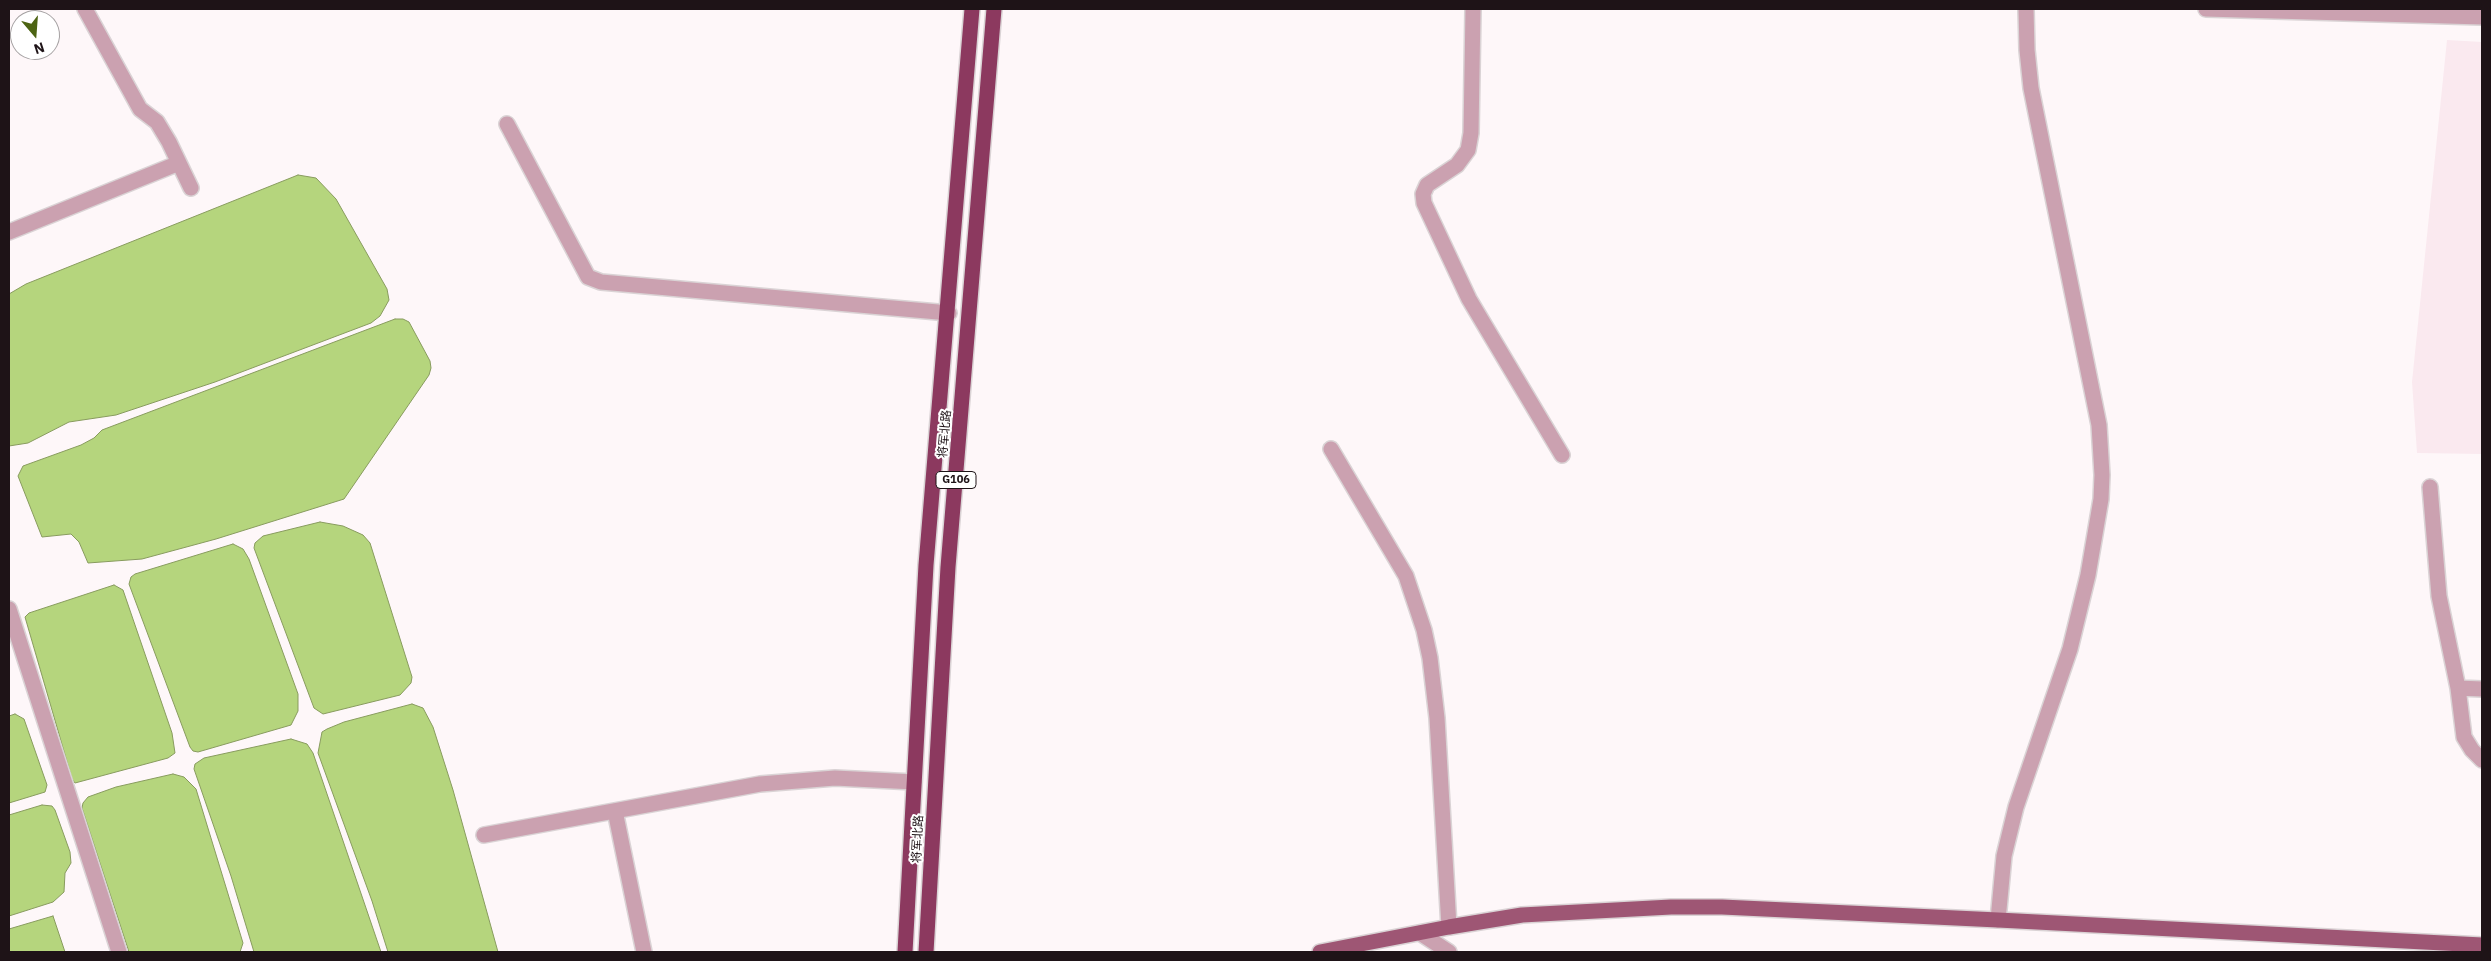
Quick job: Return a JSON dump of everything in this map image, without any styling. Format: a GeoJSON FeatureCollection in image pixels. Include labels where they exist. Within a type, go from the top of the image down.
{"type":"FeatureCollection","features":[{"type":"Feature","properties":{"kind":"highway","name":"将军北路"},"geometry":{"type":"LineString","coordinates":[[905,952],[926,565],[949,313],[972,9]]}},
{"type":"Feature","properties":{"kind":"highway","name":"将军北路"},"geometry":{"type":"LineString","coordinates":[[926,952],[948,567],[994,9]]}},
{"type":"Feature","properties":{"kind":"main road"},"geometry":{"type":"LineString","coordinates":[[1320,952],[1449,926],[1522,915],[1671,907],[1998,920],[2482,945]]}},
{"type":"Feature","properties":{"kind":"street"},"geometry":{"type":"LineString","coordinates":[[85,9],[140,109],[157,122],[191,188]]}},
{"type":"Feature","properties":{"kind":"street"},"geometry":{"type":"LineString","coordinates":[[1473,9],[1471,133],[1468,150],[1457,165],[1427,185],[1423,194],[1424,203],[1469,299],[1562,455]]}},
{"type":"Feature","properties":{"kind":"street"},"geometry":{"type":"LineString","coordinates":[[1998,920],[2004,856],[2016,807],[2070,649],[2088,575],[2102,476],[2099,425],[2031,88],[2027,50],[2026,9]]}},
{"type":"Feature","properties":{"kind":"street"},"geometry":{"type":"LineString","coordinates":[[2206,9],[2482,17]]}},
{"type":"Feature","properties":{"kind":"street"},"geometry":{"type":"LineString","coordinates":[[507,124],[588,277],[601,282],[949,313]]}},
{"type":"Feature","properties":{"kind":"street"},"geometry":{"type":"LineString","coordinates":[[9,232],[179,164]]}},
{"type":"Feature","properties":{"kind":"street"},"geometry":{"type":"LineString","coordinates":[[1331,449],[1406,576],[1424,630],[1430,658],[1436,718],[1449,926]]}},
{"type":"Feature","properties":{"kind":"street"},"geometry":{"type":"LineString","coordinates":[[2430,487],[2439,596],[2458,688],[2464,737],[2472,750],[2482,760]]}},
{"type":"Feature","properties":{"kind":"street"},"geometry":{"type":"LineString","coordinates":[[9,609],[119,952]]}},
{"type":"Feature","properties":{"kind":"street"},"geometry":{"type":"LineString","coordinates":[[2458,688],[2482,689]]}},
{"type":"Feature","properties":{"kind":"street"},"geometry":{"type":"LineString","coordinates":[[484,835],[786,780],[835,778],[914,782]]}},
{"type":"Feature","properties":{"kind":"street"},"geometry":{"type":"LineString","coordinates":[[615,811],[644,952]]}},
{"type":"Feature","properties":{"kind":"street"},"geometry":{"type":"LineString","coordinates":[[1420,933],[1449,952]]}},
{"type":"Feature","properties":{"kind":"shaded area"},"geometry":{"type":"Polygon","coordinates":[[[2447,40],[2482,42],[2482,454],[2417,453],[2412,382],[2447,40]]]}},
{"type":"Feature","properties":{"kind":"shaded area"},"geometry":{"type":"Polygon","coordinates":[[[298,175],[316,178],[336,199],[387,289],[389,300],[380,316],[371,323],[215,382],[116,415],[69,422],[28,443],[9,446],[9,294],[26,284],[298,175]]]}},
{"type":"Feature","properties":{"kind":"shaded area"},"geometry":{"type":"Polygon","coordinates":[[[395,319],[403,319],[409,322],[430,361],[431,368],[429,375],[344,499],[216,539],[142,559],[88,563],[79,542],[71,534],[42,537],[18,476],[23,466],[81,445],[94,438],[102,430],[395,319]]]}},
{"type":"Feature","properties":{"kind":"shaded area"},"geometry":{"type":"Polygon","coordinates":[[[320,522],[343,526],[363,535],[370,543],[412,677],[411,683],[400,695],[323,714],[314,708],[254,548],[255,543],[263,536],[320,522]]]}},
{"type":"Feature","properties":{"kind":"shaded area"},"geometry":{"type":"Polygon","coordinates":[[[233,544],[243,549],[249,559],[298,694],[298,711],[291,725],[198,752],[193,751],[190,747],[129,584],[131,577],[135,574],[233,544]]]}},
{"type":"Feature","properties":{"kind":"shaded area"},"geometry":{"type":"Polygon","coordinates":[[[114,585],[123,590],[172,733],[175,753],[168,758],[75,783],[72,779],[25,617],[29,613],[114,585]]]}},
{"type":"Feature","properties":{"kind":"shaded area"},"geometry":{"type":"Polygon","coordinates":[[[412,704],[423,708],[433,727],[453,790],[498,952],[388,952],[372,901],[318,753],[322,732],[327,729],[344,722],[412,704]]]}},
{"type":"Feature","properties":{"kind":"shaded area"},"geometry":{"type":"Polygon","coordinates":[[[15,714],[24,719],[47,785],[45,792],[9,803],[9,716],[15,714]]]}},
{"type":"Feature","properties":{"kind":"shaded area"},"geometry":{"type":"Polygon","coordinates":[[[291,739],[307,744],[313,753],[381,952],[254,952],[231,876],[194,769],[195,764],[204,758],[291,739]]]}},
{"type":"Feature","properties":{"kind":"shaded area"},"geometry":{"type":"Polygon","coordinates":[[[173,774],[184,777],[196,789],[243,943],[240,952],[129,952],[82,808],[83,803],[88,797],[116,787],[173,774]]]}},
{"type":"Feature","properties":{"kind":"shaded area"},"geometry":{"type":"Polygon","coordinates":[[[42,805],[52,806],[55,810],[70,852],[71,863],[65,873],[64,892],[53,902],[9,916],[9,815],[42,805]]]}},
{"type":"Feature","properties":{"kind":"shaded area"},"geometry":{"type":"Polygon","coordinates":[[[53,916],[65,952],[9,952],[9,929],[53,916]]]}}]}
